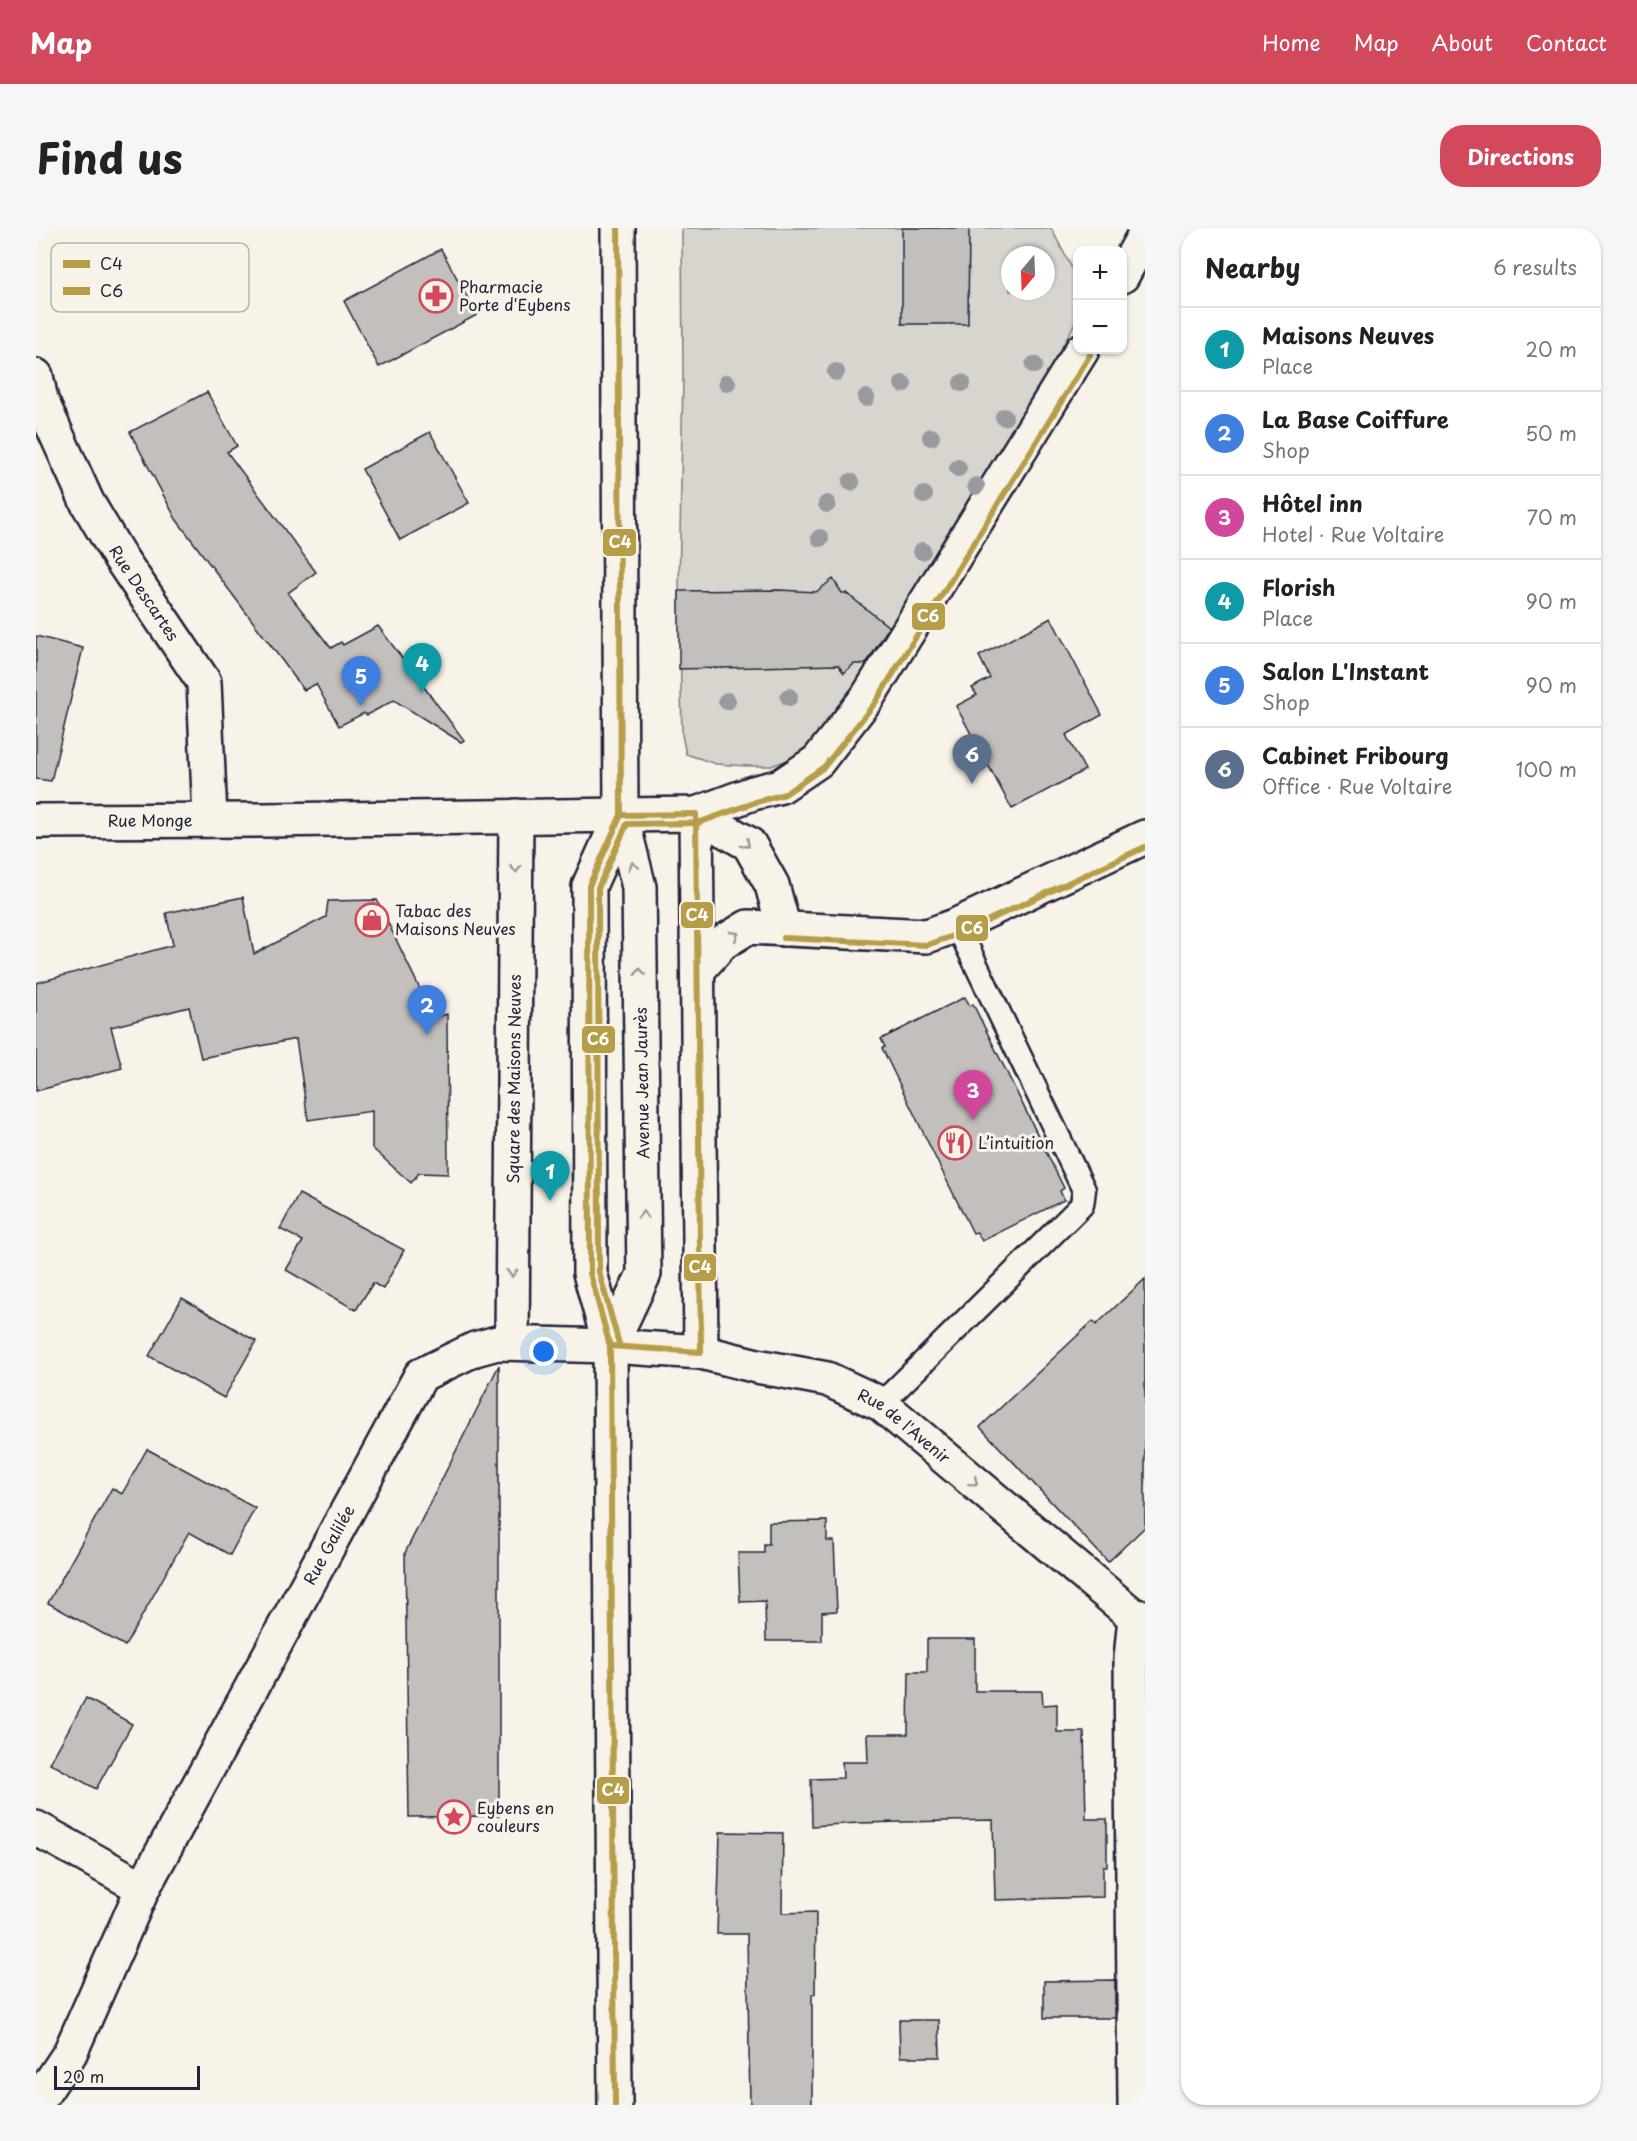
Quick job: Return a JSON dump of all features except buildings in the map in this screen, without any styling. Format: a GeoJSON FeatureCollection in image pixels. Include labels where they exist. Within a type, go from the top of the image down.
{"type":"FeatureCollection","features":[{"type":"Feature","properties":{"kind":"street","name":"Avenue Jean Jaurès"},"geometry":{"type":"LineString","coordinates":[[610,1346],[644,1274],[639,887],[621,815],[618,228]]}},
{"type":"Feature","properties":{"kind":"street"},"geometry":{"type":"LineString","coordinates":[[1127,267],[1145,234]]}},
{"type":"Feature","properties":{"kind":"street"},"geometry":{"type":"LineString","coordinates":[[516,816],[696,814],[753,793],[781,786],[818,761],[867,698],[1080,354]]}},
{"type":"Feature","properties":{"kind":"street","name":"Rue Descartes"},"geometry":{"type":"LineString","coordinates":[[36,376],[41,400],[87,502],[119,556],[204,682],[210,819]]}},
{"type":"Feature","properties":{"kind":"street"},"geometry":{"type":"LineString","coordinates":[[696,814],[749,844],[772,885],[784,929]]}},
{"type":"Feature","properties":{"kind":"street"},"geometry":{"type":"LineString","coordinates":[[696,814],[701,1352]]}},
{"type":"Feature","properties":{"kind":"street","name":"Avenue Jean Jaurès"},"geometry":{"type":"LineString","coordinates":[[615,2105],[610,1346],[590,1273],[589,886],[621,815]]}},
{"type":"Feature","properties":{"kind":"street","name":"Rue Monge"},"geometry":{"type":"LineString","coordinates":[[36,821],[516,816]]}},
{"type":"Feature","properties":{"kind":"street","name":"Square des Maisons Neuves"},"geometry":{"type":"LineString","coordinates":[[512,1343],[516,816]]}},
{"type":"Feature","properties":{"kind":"street"},"geometry":{"type":"LineString","coordinates":[[698,970],[722,943],[748,927],[927,936],[957,926],[1145,837]]}},
{"type":"Feature","properties":{"kind":"street","name":"Rue Galilée"},"geometry":{"type":"LineString","coordinates":[[36,2104],[70,2053],[143,1888],[421,1375],[475,1349],[497,1343],[610,1346]]}},
{"type":"Feature","properties":{"kind":"street","name":"Rue de l'Avenir"},"geometry":{"type":"LineString","coordinates":[[610,1346],[701,1352],[757,1366],[827,1379],[881,1404],[1140,1617]]}},
{"type":"Feature","properties":{"kind":"street"},"geometry":{"type":"LineString","coordinates":[[1135,2105],[1131,1659],[1140,1617]]}},
{"type":"Feature","properties":{"kind":"street"},"geometry":{"type":"LineString","coordinates":[[36,1828],[143,1888]]}},
{"type":"Feature","properties":{"kind":"lane"},"geometry":{"type":"LineString","coordinates":[[881,1404],[1082,1205],[1084,1190],[957,926]]}},
{"type":"Feature","properties":{"kind":"shaded area"},"geometry":{"type":"Polygon","coordinates":[[[682,228],[1051,228],[1073,270],[1073,327],[1006,453],[881,651],[821,734],[793,758],[771,766],[748,766],[716,764],[686,754],[682,735],[679,591],[683,374],[682,228]]]}},
{"type":"Feature","properties":{"kind":"transit line","name":"C4"},"geometry":{"type":"LineString","coordinates":[[615,2105],[610,1346],[590,1273],[589,886],[621,815],[618,228]]}},
{"type":"Feature","properties":{"kind":"transit line","name":"C6"},"geometry":{"type":"LineString","coordinates":[[619,1344],[599,1272],[598,888],[627,824],[698,823],[785,794],[824,767],[875,703],[1090,355]]}},
{"type":"Feature","properties":{"kind":"transit line","name":"C4"},"geometry":{"type":"LineString","coordinates":[[610,1346],[701,1352],[696,814],[621,815]]}},
{"type":"Feature","properties":{"kind":"transit line","name":"C6"},"geometry":{"type":"LineString","coordinates":[[784,938],[927,945],[961,933],[1145,847]]}},
{"type":"Feature","properties":{"kind":"place","name":"Pharmacie Porte d'Eybens"},"geometry":{"type":"Point","coordinates":[436,296]}},
{"type":"Feature","properties":{"kind":"place","name":"Florish"},"geometry":{"type":"Point","coordinates":[422,693]}},
{"type":"Feature","properties":{"kind":"place","name":"Salon L'Instant"},"geometry":{"type":"Point","coordinates":[361,706]}},
{"type":"Feature","properties":{"kind":"place","name":"Cabinet Fribourg"},"geometry":{"type":"Point","coordinates":[972,784]}},
{"type":"Feature","properties":{"kind":"place","name":"Tabac des Maisons Neuves"},"geometry":{"type":"Point","coordinates":[372,920]}},
{"type":"Feature","properties":{"kind":"place","name":"La Base Coiffure"},"geometry":{"type":"Point","coordinates":[427,1035]}},
{"type":"Feature","properties":{"kind":"place","name":"Hôtel inn"},"geometry":{"type":"Point","coordinates":[973,1120]}},
{"type":"Feature","properties":{"kind":"place","name":"L’intuition"},"geometry":{"type":"Point","coordinates":[955,1143]}},
{"type":"Feature","properties":{"kind":"place","name":"Maisons Neuves"},"geometry":{"type":"Point","coordinates":[550,1201]}},
{"type":"Feature","properties":{"kind":"place","name":"Eybens en couleurs"},"geometry":{"type":"Point","coordinates":[454,1817]}}]}
